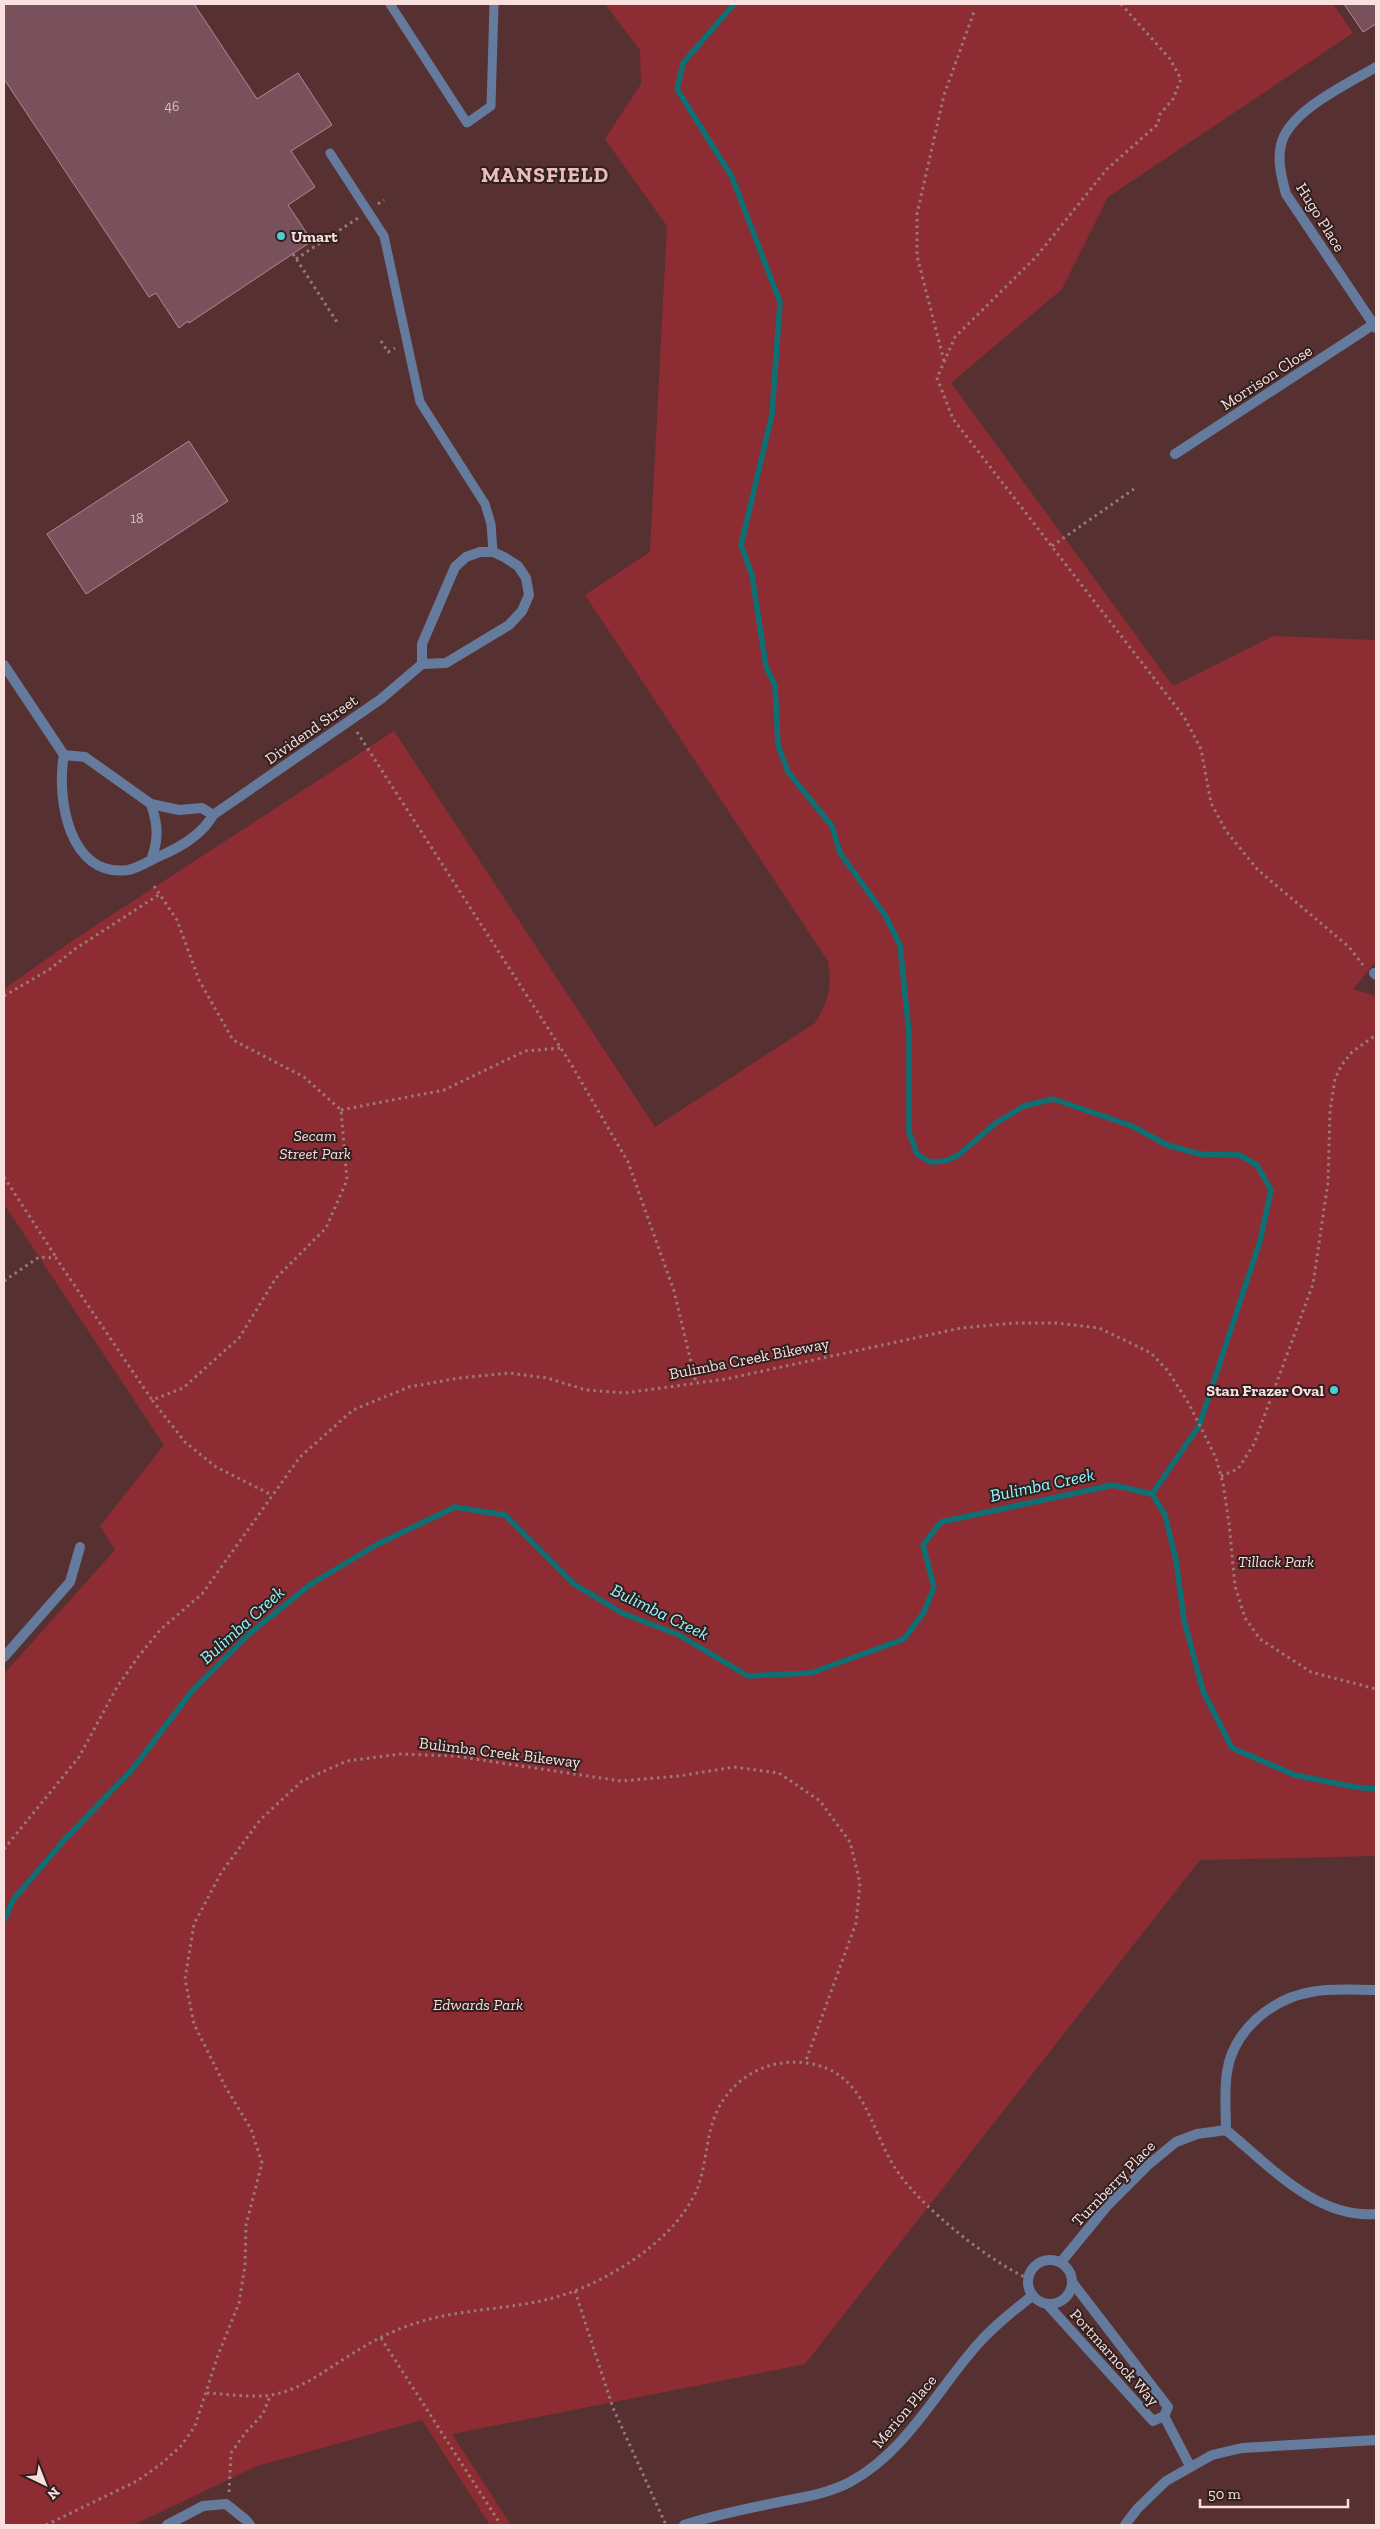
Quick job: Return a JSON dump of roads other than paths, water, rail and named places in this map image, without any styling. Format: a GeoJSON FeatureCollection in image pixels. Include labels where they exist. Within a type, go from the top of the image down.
{"type":"FeatureCollection","features":[{"type":"Feature","properties":{"kind":"street","name":"Hugo Place"},"geometry":{"type":"LineString","coordinates":[[1375,326],[1286,194],[1280,176],[1280,146],[1287,131],[1302,113],[1376,66]]}},
{"type":"Feature","properties":{"kind":"street","name":"Morrison Close"},"geometry":{"type":"LineString","coordinates":[[1175,454],[1375,326]]}},
{"type":"Feature","properties":{"kind":"street"},"geometry":{"type":"LineString","coordinates":[[480,552],[493,552],[504,556],[518,566],[526,578],[529,594],[522,611],[509,625],[446,663],[422,664],[422,644],[454,567],[466,557],[480,552]]}},
{"type":"Feature","properties":{"kind":"street","name":"Dividend Street"},"geometry":{"type":"LineString","coordinates":[[64,755],[60,776],[67,818],[73,838],[83,855],[96,865],[114,870],[130,870],[176,849],[206,827],[213,814],[381,699],[422,664]]}},
{"type":"Feature","properties":{"kind":"street"},"geometry":{"type":"LineString","coordinates":[[4,665],[64,755],[84,756],[151,804],[179,810],[202,808],[213,814]]}},
{"type":"Feature","properties":{"kind":"street"},"geometry":{"type":"LineString","coordinates":[[151,804],[157,823],[158,834],[151,860]]}},
{"type":"Feature","properties":{"kind":"street"},"geometry":{"type":"LineString","coordinates":[[4,1656],[70,1582],[80,1547]]}},
{"type":"Feature","properties":{"kind":"street"},"geometry":{"type":"LineString","coordinates":[[1376,1990],[1311,1992],[1282,2001],[1252,2021],[1237,2044],[1227,2071],[1226,2130],[1306,2196],[1335,2210],[1366,2215],[1376,2214]]}},
{"type":"Feature","properties":{"kind":"street","name":"Turnberry Place"},"geometry":{"type":"LineString","coordinates":[[1061,2262],[1107,2206],[1148,2164],[1176,2142],[1197,2134],[1226,2130]]}},
{"type":"Feature","properties":{"kind":"street"},"geometry":{"type":"LineString","coordinates":[[1054,2260],[1061,2262],[1070,2270],[1072,2282],[1067,2296],[1061,2301],[1047,2304],[1032,2296],[1027,2278],[1030,2271],[1040,2261],[1054,2260]]}},
{"type":"Feature","properties":{"kind":"street","name":"Portmarnock Way"},"geometry":{"type":"LineString","coordinates":[[1047,2304],[1153,2421],[1164,2416],[1168,2407],[1072,2282]]}},
{"type":"Feature","properties":{"kind":"street","name":"Merion Place"},"geometry":{"type":"LineString","coordinates":[[684,2525],[710,2516],[823,2493],[871,2470],[892,2451],[978,2344],[1004,2317],[1032,2296]]}},
{"type":"Feature","properties":{"kind":"street","name":"Portmarnock Way"},"geometry":{"type":"LineString","coordinates":[[1164,2416],[1190,2466]]}},
{"type":"Feature","properties":{"kind":"street"},"geometry":{"type":"LineString","coordinates":[[1125,2525],[1166,2481],[1212,2455],[1242,2448],[1376,2440]]}},
{"type":"Feature","properties":{"kind":"street"},"geometry":{"type":"LineString","coordinates":[[167,2525],[203,2506],[226,2504],[250,2525]]}},
{"type":"Feature","properties":{"kind":"lane"},"geometry":{"type":"LineString","coordinates":[[390,4],[467,123],[491,106],[494,4]]}},
{"type":"Feature","properties":{"kind":"lane"},"geometry":{"type":"LineString","coordinates":[[330,153],[384,236],[420,402],[485,504],[491,524],[493,552]]}},
{"type":"Feature","properties":{"kind":"waterway"},"geometry":{"type":"LineString","coordinates":[[734,4],[683,63],[677,89],[732,177],[780,302],[772,414],[741,545],[752,575],[766,667],[775,685],[778,745],[788,772],[832,826],[840,853],[885,915],[900,945],[909,1033],[909,1132],[917,1154],[930,1162],[945,1161],[957,1156],[996,1123],[1024,1106],[1053,1099],[1132,1126],[1167,1145],[1200,1154],[1239,1155],[1257,1165],[1271,1190],[1260,1241],[1199,1426],[1152,1494]]}},
{"type":"Feature","properties":{"kind":"waterway","name":"Bulimba Creek"},"geometry":{"type":"LineString","coordinates":[[4,1920],[13,1900],[65,1839],[131,1771],[192,1691],[249,1634],[311,1584],[376,1545],[455,1507],[505,1515],[574,1584],[622,1613],[679,1635],[748,1676],[811,1673],[904,1639],[924,1612],[934,1587],[923,1545],[941,1522],[1113,1485],[1152,1494],[1165,1515],[1176,1560],[1184,1620],[1203,1691],[1232,1748],[1295,1775],[1354,1787],[1376,1789]]}},
{"type":"Feature","properties":{"kind":"place","name":"Umart"},"geometry":{"type":"Point","coordinates":[281,236]}},
{"type":"Feature","properties":{"kind":"place","name":"Stan Frazer Oval"},"geometry":{"type":"Point","coordinates":[1334,1390]}},
{"type":"Feature","properties":{"kind":"district","name":"MANSFIELD"},"geometry":{"type":"Point","coordinates":[545,175]}},
{"type":"Feature","properties":{"kind":"park label","name":"Secam Street Park"},"geometry":{"type":"Point","coordinates":[315,1144]}},
{"type":"Feature","properties":{"kind":"park label","name":"Tillack Park"},"geometry":{"type":"Point","coordinates":[1276,1561]}},
{"type":"Feature","properties":{"kind":"park label","name":"Edwards Park"},"geometry":{"type":"Point","coordinates":[478,2004]}}]}
